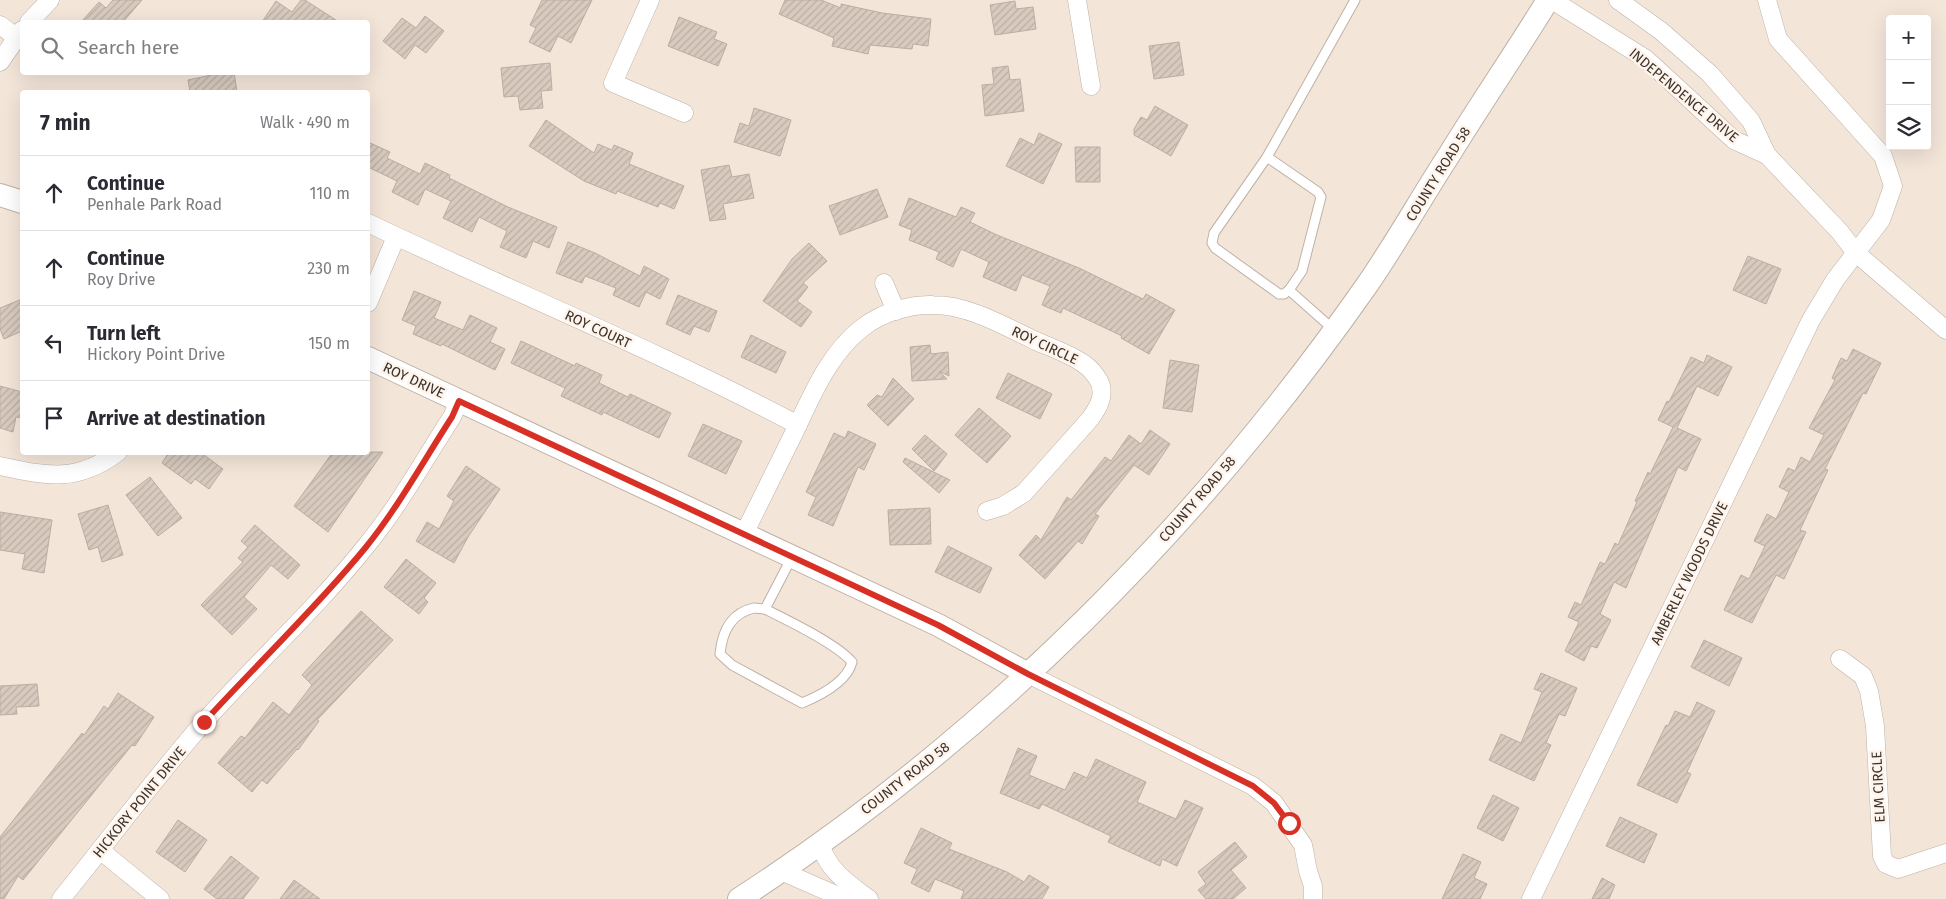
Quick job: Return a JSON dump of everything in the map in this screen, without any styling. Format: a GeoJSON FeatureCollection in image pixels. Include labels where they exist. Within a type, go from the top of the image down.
{"type":"FeatureCollection","features":[{"type":"Feature","properties":{"kind":"street"},"geometry":{"type":"LineString","coordinates":[[31,20],[50,0]]}},
{"type":"Feature","properties":{"kind":"street"},"geometry":{"type":"LineString","coordinates":[[650,0],[613,83],[684,113]]}},
{"type":"Feature","properties":{"kind":"street"},"geometry":{"type":"LineString","coordinates":[[1077,0],[1091,86]]}},
{"type":"Feature","properties":{"kind":"street","name":"INDEPENDENCE DRIVE"},"geometry":{"type":"LineString","coordinates":[[1550,0],[1646,59],[1734,140],[1767,155]]}},
{"type":"Feature","properties":{"kind":"street","name":"COUNTY ROAD 58"},"geometry":{"type":"LineString","coordinates":[[739,899],[820,844],[944,748],[1028,674],[1145,558],[1192,506],[1254,433],[1334,330],[1393,246],[1449,153],[1550,0]]}},
{"type":"Feature","properties":{"kind":"street","name":"INDEPENDENCE DRIVE"},"geometry":{"type":"LineString","coordinates":[[1618,0],[1661,31],[1710,74],[1751,121],[1767,155],[1840,232],[1856,252],[1946,330]]}},
{"type":"Feature","properties":{"kind":"street","name":"AMBERLEY WOODS DRIVE"},"geometry":{"type":"LineString","coordinates":[[1531,899],[1811,320],[1836,280],[1881,220],[1893,186],[1883,156],[1778,39],[1767,0]]}},
{"type":"Feature","properties":{"kind":"street"},"geometry":{"type":"LineString","coordinates":[[0,24],[19,34],[0,62]]}},
{"type":"Feature","properties":{"kind":"street"},"geometry":{"type":"LineString","coordinates":[[0,195],[20,201]]}},
{"type":"Feature","properties":{"kind":"street","name":"ROY COURT"},"geometry":{"type":"LineString","coordinates":[[370,224],[576,318],[759,404],[798,425]]}},
{"type":"Feature","properties":{"kind":"street"},"geometry":{"type":"LineString","coordinates":[[370,298],[396,237]]}},
{"type":"Feature","properties":{"kind":"street"},"geometry":{"type":"LineString","coordinates":[[884,283],[896,311]]}},
{"type":"Feature","properties":{"kind":"street","name":"ROY CIRCLE"},"geometry":{"type":"LineString","coordinates":[[744,534],[833,359],[851,337],[864,326],[908,307],[932,304],[953,306],[978,314],[1074,358],[1091,370],[1099,382],[1102,397],[1097,410],[1090,419],[1024,493],[1003,506],[987,511]]}},
{"type":"Feature","properties":{"kind":"street","name":"ROY DRIVE"},"geometry":{"type":"LineString","coordinates":[[370,359],[938,625],[1028,674]]}},
{"type":"Feature","properties":{"kind":"street","name":"HICKORY POINT DRIVE"},"geometry":{"type":"LineString","coordinates":[[61,899],[204,722],[322,598],[367,546],[392,512],[452,417],[459,401]]}},
{"type":"Feature","properties":{"kind":"street"},"geometry":{"type":"LineString","coordinates":[[0,466],[36,474],[75,474],[92,468],[113,455]]}},
{"type":"Feature","properties":{"kind":"street","name":"ELM CIRCLE"},"geometry":{"type":"LineString","coordinates":[[1840,659],[1863,676],[1869,691],[1875,726],[1882,856],[1886,864],[1898,869],[1946,853]]}},
{"type":"Feature","properties":{"kind":"street"},"geometry":{"type":"LineString","coordinates":[[1028,674],[1253,786],[1274,803],[1303,845],[1313,886],[1313,899]]}},
{"type":"Feature","properties":{"kind":"street"},"geometry":{"type":"LineString","coordinates":[[820,844],[824,856],[833,871],[869,899]]}},
{"type":"Feature","properties":{"kind":"street"},"geometry":{"type":"LineString","coordinates":[[100,850],[160,899]]}},
{"type":"Feature","properties":{"kind":"street"},"geometry":{"type":"LineString","coordinates":[[781,871],[845,899]]}},
{"type":"Feature","properties":{"kind":"lane"},"geometry":{"type":"LineString","coordinates":[[1267,157],[1321,196],[1302,271],[1284,294],[1279,294],[1215,248],[1212,243],[1214,234],[1267,157],[1355,0]]}},
{"type":"Feature","properties":{"kind":"lane"},"geometry":{"type":"LineString","coordinates":[[1289,290],[1334,330]]}},
{"type":"Feature","properties":{"kind":"lane"},"geometry":{"type":"LineString","coordinates":[[765,609],[792,557]]}},
{"type":"Feature","properties":{"kind":"lane"},"geometry":{"type":"LineString","coordinates":[[765,609],[792,622],[848,658],[852,662],[850,670],[840,680],[802,703],[732,665],[720,654],[721,639],[730,624],[743,610],[765,609]]}},
{"type":"Feature","properties":{"kind":"building"},"geometry":{"type":"Polygon","coordinates":[[[113,0],[142,0],[125,20],[83,20],[99,2],[106,8],[113,0]]]}},
{"type":"Feature","properties":{"kind":"building"},"geometry":{"type":"Polygon","coordinates":[[[301,0],[305,0],[336,20],[263,20],[276,1],[292,12],[301,0]]]}},
{"type":"Feature","properties":{"kind":"building"},"geometry":{"type":"Polygon","coordinates":[[[542,0],[592,0],[571,43],[558,36],[550,52],[529,42],[536,28],[530,25],[542,0]]]}},
{"type":"Feature","properties":{"kind":"building"},"geometry":{"type":"Polygon","coordinates":[[[785,0],[821,0],[841,8],[841,4],[882,13],[931,19],[928,46],[913,44],[912,49],[870,45],[868,54],[832,46],[834,38],[779,14],[785,0]]]}},
{"type":"Feature","properties":{"kind":"building"},"geometry":{"type":"Polygon","coordinates":[[[1015,1],[1016,9],[1033,7],[1036,29],[995,35],[990,5],[1015,1]]]}},
{"type":"Feature","properties":{"kind":"building"},"geometry":{"type":"Polygon","coordinates":[[[425,16],[444,31],[426,53],[415,45],[405,59],[383,41],[402,18],[416,28],[425,16]]]}},
{"type":"Feature","properties":{"kind":"building"},"geometry":{"type":"Polygon","coordinates":[[[679,17],[717,32],[714,39],[727,44],[718,66],[668,46],[679,17]]]}},
{"type":"Feature","properties":{"kind":"building"},"geometry":{"type":"Polygon","coordinates":[[[1179,42],[1184,75],[1154,79],[1149,46],[1179,42]]]}},
{"type":"Feature","properties":{"kind":"building"},"geometry":{"type":"Polygon","coordinates":[[[550,63],[552,90],[541,91],[543,108],[520,110],[518,96],[504,97],[501,68],[550,63]]]}},
{"type":"Feature","properties":{"kind":"building"},"geometry":{"type":"Polygon","coordinates":[[[1008,66],[1010,80],[1020,79],[1024,111],[985,116],[982,85],[994,84],[992,68],[1008,66]]]}},
{"type":"Feature","properties":{"kind":"building"},"geometry":{"type":"Polygon","coordinates":[[[212,75],[234,75],[237,90],[190,90],[188,80],[212,75]]]}},
{"type":"Feature","properties":{"kind":"building"},"geometry":{"type":"Polygon","coordinates":[[[1155,106],[1188,125],[1171,156],[1134,135],[1134,129],[1141,117],[1147,120],[1155,106]]]}},
{"type":"Feature","properties":{"kind":"building"},"geometry":{"type":"Polygon","coordinates":[[[754,108],[791,120],[780,156],[734,142],[740,123],[749,126],[754,108]]]}},
{"type":"Feature","properties":{"kind":"building"},"geometry":{"type":"Polygon","coordinates":[[[546,120],[594,153],[598,144],[612,150],[614,145],[633,153],[629,164],[684,186],[674,209],[660,203],[658,207],[617,191],[616,194],[584,181],[529,146],[546,120]]]}},
{"type":"Feature","properties":{"kind":"building"},"geometry":{"type":"Polygon","coordinates":[[[1039,133],[1062,144],[1043,184],[1006,166],[1020,138],[1034,145],[1039,133]]]}},
{"type":"Feature","properties":{"kind":"building"},"geometry":{"type":"Polygon","coordinates":[[[370,143],[390,152],[387,158],[420,174],[425,163],[450,175],[449,178],[508,207],[557,227],[549,248],[533,241],[526,258],[500,247],[507,231],[479,217],[472,232],[443,218],[451,201],[425,189],[418,205],[392,192],[397,181],[370,168],[370,143]]]}},
{"type":"Feature","properties":{"kind":"building"},"geometry":{"type":"Polygon","coordinates":[[[1075,147],[1100,147],[1100,182],[1076,182],[1075,147]]]}},
{"type":"Feature","properties":{"kind":"building"},"geometry":{"type":"Polygon","coordinates":[[[729,165],[732,177],[749,174],[754,198],[723,204],[726,219],[710,221],[701,170],[729,165]]]}},
{"type":"Feature","properties":{"kind":"building"},"geometry":{"type":"Polygon","coordinates":[[[877,189],[888,217],[840,235],[829,206],[877,189]]]}},
{"type":"Feature","properties":{"kind":"building"},"geometry":{"type":"Polygon","coordinates":[[[909,198],[956,217],[961,207],[975,213],[970,222],[997,235],[1079,268],[1143,299],[1146,294],[1175,310],[1149,354],[1121,338],[1122,336],[1063,308],[1061,313],[1042,305],[1050,286],[1022,275],[1016,291],[983,277],[989,262],[961,249],[953,267],[936,259],[939,252],[909,240],[912,230],[899,225],[909,198]]]}},
{"type":"Feature","properties":{"kind":"building"},"geometry":{"type":"Polygon","coordinates":[[[568,242],[595,253],[640,276],[644,266],[669,279],[660,299],[646,292],[639,307],[613,295],[616,288],[585,276],[582,283],[556,273],[568,242]]]}},
{"type":"Feature","properties":{"kind":"building"},"geometry":{"type":"Polygon","coordinates":[[[809,243],[827,261],[803,283],[808,287],[797,301],[812,312],[801,327],[763,301],[792,259],[809,243]]]}},
{"type":"Feature","properties":{"kind":"building"},"geometry":{"type":"Polygon","coordinates":[[[1748,256],[1781,269],[1766,304],[1733,290],[1748,256]]]}},
{"type":"Feature","properties":{"kind":"building"},"geometry":{"type":"Polygon","coordinates":[[[414,291],[441,302],[434,318],[463,330],[470,315],[497,328],[490,342],[505,349],[495,370],[442,344],[441,346],[413,334],[416,326],[402,320],[414,291]]]}},
{"type":"Feature","properties":{"kind":"building"},"geometry":{"type":"Polygon","coordinates":[[[678,295],[717,311],[709,332],[694,326],[690,335],[666,324],[678,295]]]}},
{"type":"Feature","properties":{"kind":"building"},"geometry":{"type":"Polygon","coordinates":[[[20,300],[20,332],[4,339],[0,329],[0,308],[20,300]]]}},
{"type":"Feature","properties":{"kind":"building"},"geometry":{"type":"Polygon","coordinates":[[[751,335],[786,352],[776,373],[741,357],[751,335]]]}},
{"type":"Feature","properties":{"kind":"building"},"geometry":{"type":"Polygon","coordinates":[[[521,341],[575,366],[576,363],[602,375],[599,383],[628,397],[630,394],[671,413],[659,438],[603,412],[602,415],[561,396],[565,388],[511,363],[521,341]]]}},
{"type":"Feature","properties":{"kind":"building"},"geometry":{"type":"Polygon","coordinates":[[[930,345],[931,354],[948,352],[949,376],[939,371],[947,379],[912,381],[910,347],[930,345]]]}},
{"type":"Feature","properties":{"kind":"building"},"geometry":{"type":"Polygon","coordinates":[[[1853,349],[1881,363],[1866,394],[1863,393],[1825,469],[1828,470],[1800,530],[1806,532],[1784,579],[1776,575],[1752,623],[1724,610],[1741,575],[1749,579],[1765,546],[1754,541],[1767,514],[1776,519],[1789,492],[1779,487],[1788,468],[1795,471],[1801,457],[1810,462],[1824,435],[1809,428],[1835,380],[1832,378],[1841,358],[1847,361],[1853,349]]]}},
{"type":"Feature","properties":{"kind":"building"},"geometry":{"type":"Polygon","coordinates":[[[1707,355],[1732,367],[1718,396],[1697,386],[1677,428],[1701,439],[1686,471],[1678,467],[1626,588],[1614,582],[1600,614],[1611,620],[1597,648],[1591,646],[1584,661],[1565,651],[1579,622],[1568,617],[1575,602],[1581,605],[1600,562],[1605,564],[1615,543],[1618,545],[1648,472],[1650,474],[1673,427],[1658,420],[1667,401],[1669,402],[1691,357],[1704,363],[1707,355]]]}},
{"type":"Feature","properties":{"kind":"building"},"geometry":{"type":"Polygon","coordinates":[[[1170,360],[1199,365],[1192,412],[1163,408],[1170,360]]]}},
{"type":"Feature","properties":{"kind":"building"},"geometry":{"type":"Polygon","coordinates":[[[1008,373],[1052,394],[1040,419],[996,398],[1008,373]]]}},
{"type":"Feature","properties":{"kind":"building"},"geometry":{"type":"Polygon","coordinates":[[[893,378],[914,399],[888,426],[867,405],[877,395],[882,397],[893,378]]]}},
{"type":"Feature","properties":{"kind":"building"},"geometry":{"type":"Polygon","coordinates":[[[0,386],[20,391],[20,418],[16,417],[13,432],[0,428],[0,386]]]}},
{"type":"Feature","properties":{"kind":"building"},"geometry":{"type":"Polygon","coordinates":[[[979,408],[1011,436],[987,463],[955,435],[979,408]]]}},
{"type":"Feature","properties":{"kind":"building"},"geometry":{"type":"Polygon","coordinates":[[[703,424],[742,441],[726,474],[688,456],[703,424]]]}},
{"type":"Feature","properties":{"kind":"building"},"geometry":{"type":"Polygon","coordinates":[[[1150,430],[1170,444],[1149,475],[1134,465],[1095,514],[1099,516],[1082,544],[1078,541],[1045,579],[1019,555],[1036,535],[1041,540],[1067,497],[1071,500],[1105,457],[1111,461],[1129,435],[1141,444],[1150,430]]]}},
{"type":"Feature","properties":{"kind":"building"},"geometry":{"type":"Polygon","coordinates":[[[848,431],[876,444],[864,470],[858,467],[833,526],[808,515],[816,497],[806,492],[834,433],[845,438],[848,431]]]}},
{"type":"Feature","properties":{"kind":"building"},"geometry":{"type":"Polygon","coordinates":[[[925,435],[947,454],[934,471],[912,449],[925,435]]]}},
{"type":"Feature","properties":{"kind":"building"},"geometry":{"type":"Polygon","coordinates":[[[370,452],[383,452],[328,532],[294,506],[331,455],[370,455],[370,452]]]}},
{"type":"Feature","properties":{"kind":"building"},"geometry":{"type":"Polygon","coordinates":[[[167,455],[204,455],[223,469],[209,489],[195,479],[191,484],[162,463],[167,455]]]}},
{"type":"Feature","properties":{"kind":"building"},"geometry":{"type":"Polygon","coordinates":[[[905,458],[950,480],[939,493],[903,462],[905,458]]]}},
{"type":"Feature","properties":{"kind":"building"},"geometry":{"type":"Polygon","coordinates":[[[466,466],[500,489],[468,537],[454,563],[416,541],[427,522],[439,529],[454,501],[447,496],[466,466]]]}},
{"type":"Feature","properties":{"kind":"building"},"geometry":{"type":"Polygon","coordinates":[[[150,477],[182,518],[158,536],[126,495],[150,477]]]}},
{"type":"Feature","properties":{"kind":"building"},"geometry":{"type":"Polygon","coordinates":[[[108,505],[123,555],[102,562],[98,547],[89,550],[78,514],[108,505]]]}},
{"type":"Feature","properties":{"kind":"building"},"geometry":{"type":"Polygon","coordinates":[[[930,508],[931,544],[890,545],[888,510],[930,508]]]}},
{"type":"Feature","properties":{"kind":"building"},"geometry":{"type":"Polygon","coordinates":[[[0,512],[52,520],[44,573],[22,569],[25,554],[0,550],[0,512]]]}},
{"type":"Feature","properties":{"kind":"building"},"geometry":{"type":"Polygon","coordinates":[[[255,525],[300,565],[288,579],[271,565],[244,597],[257,609],[232,635],[201,605],[243,562],[238,558],[248,547],[241,541],[255,525]]]}},
{"type":"Feature","properties":{"kind":"building"},"geometry":{"type":"Polygon","coordinates":[[[948,546],[992,568],[980,593],[935,572],[948,546]]]}},
{"type":"Feature","properties":{"kind":"building"},"geometry":{"type":"Polygon","coordinates":[[[406,559],[436,583],[424,598],[428,602],[419,614],[384,587],[406,559]]]}},
{"type":"Feature","properties":{"kind":"building"},"geometry":{"type":"Polygon","coordinates":[[[361,611],[393,640],[317,720],[319,721],[298,750],[267,784],[262,780],[252,792],[218,763],[241,736],[245,738],[273,702],[289,715],[312,685],[302,675],[361,611]]]}},
{"type":"Feature","properties":{"kind":"building"},"geometry":{"type":"Polygon","coordinates":[[[1704,640],[1742,658],[1729,686],[1691,667],[1704,640]]]}},
{"type":"Feature","properties":{"kind":"building"},"geometry":{"type":"Polygon","coordinates":[[[1541,673],[1577,688],[1565,716],[1559,714],[1546,743],[1551,745],[1534,781],[1489,760],[1501,734],[1521,743],[1542,692],[1534,689],[1541,673]]]}},
{"type":"Feature","properties":{"kind":"building"},"geometry":{"type":"Polygon","coordinates":[[[37,684],[39,706],[16,707],[17,714],[0,715],[0,686],[37,684]]]}},
{"type":"Feature","properties":{"kind":"building"},"geometry":{"type":"Polygon","coordinates":[[[118,693],[154,717],[135,746],[132,745],[23,880],[18,876],[4,899],[0,899],[0,837],[82,733],[84,735],[104,706],[108,709],[118,693]]]}},
{"type":"Feature","properties":{"kind":"building"},"geometry":{"type":"Polygon","coordinates":[[[1697,702],[1715,711],[1687,772],[1691,774],[1677,803],[1637,785],[1666,725],[1668,726],[1675,711],[1690,717],[1697,702]]]}},
{"type":"Feature","properties":{"kind":"building"},"geometry":{"type":"Polygon","coordinates":[[[1018,748],[1037,756],[1029,775],[1065,790],[1074,772],[1087,778],[1096,759],[1146,782],[1137,802],[1176,819],[1185,800],[1203,808],[1177,866],[1162,859],[1160,866],[1108,842],[1111,836],[1042,804],[1039,809],[1000,793],[1018,748]]]}},
{"type":"Feature","properties":{"kind":"building"},"geometry":{"type":"Polygon","coordinates":[[[1493,795],[1519,808],[1503,841],[1477,828],[1493,795]]]}},
{"type":"Feature","properties":{"kind":"building"},"geometry":{"type":"Polygon","coordinates":[[[1620,817],[1657,834],[1644,863],[1606,846],[1620,817]]]}},
{"type":"Feature","properties":{"kind":"building"},"geometry":{"type":"Polygon","coordinates":[[[178,820],[207,840],[185,872],[156,852],[178,820]]]}},
{"type":"Feature","properties":{"kind":"building"},"geometry":{"type":"Polygon","coordinates":[[[921,828],[952,843],[949,849],[1007,872],[1024,882],[1029,875],[1049,887],[1042,899],[961,899],[964,891],[935,879],[929,892],[911,883],[917,869],[904,863],[921,828]]]}},
{"type":"Feature","properties":{"kind":"building"},"geometry":{"type":"Polygon","coordinates":[[[1235,842],[1247,857],[1231,870],[1246,888],[1233,899],[1206,899],[1198,890],[1206,884],[1198,872],[1235,842]]]}},
{"type":"Feature","properties":{"kind":"building"},"geometry":{"type":"Polygon","coordinates":[[[1463,854],[1481,862],[1474,878],[1487,884],[1480,899],[1442,899],[1463,854]]]}},
{"type":"Feature","properties":{"kind":"building"},"geometry":{"type":"Polygon","coordinates":[[[231,856],[259,878],[243,899],[217,899],[204,889],[231,856]]]}},
{"type":"Feature","properties":{"kind":"building"},"geometry":{"type":"Polygon","coordinates":[[[1602,878],[1615,885],[1609,899],[1592,899],[1602,878]]]}},
{"type":"Feature","properties":{"kind":"building"},"geometry":{"type":"Polygon","coordinates":[[[294,880],[320,899],[280,899],[294,880]]]}},
{"type":"Feature","properties":{"kind":"route"},"geometry":{"type":"LineString","coordinates":[[204,722],[322,598],[367,546],[392,512],[452,417],[459,401],[938,625],[1028,674],[1253,786],[1274,803],[1289,823]]}}]}
